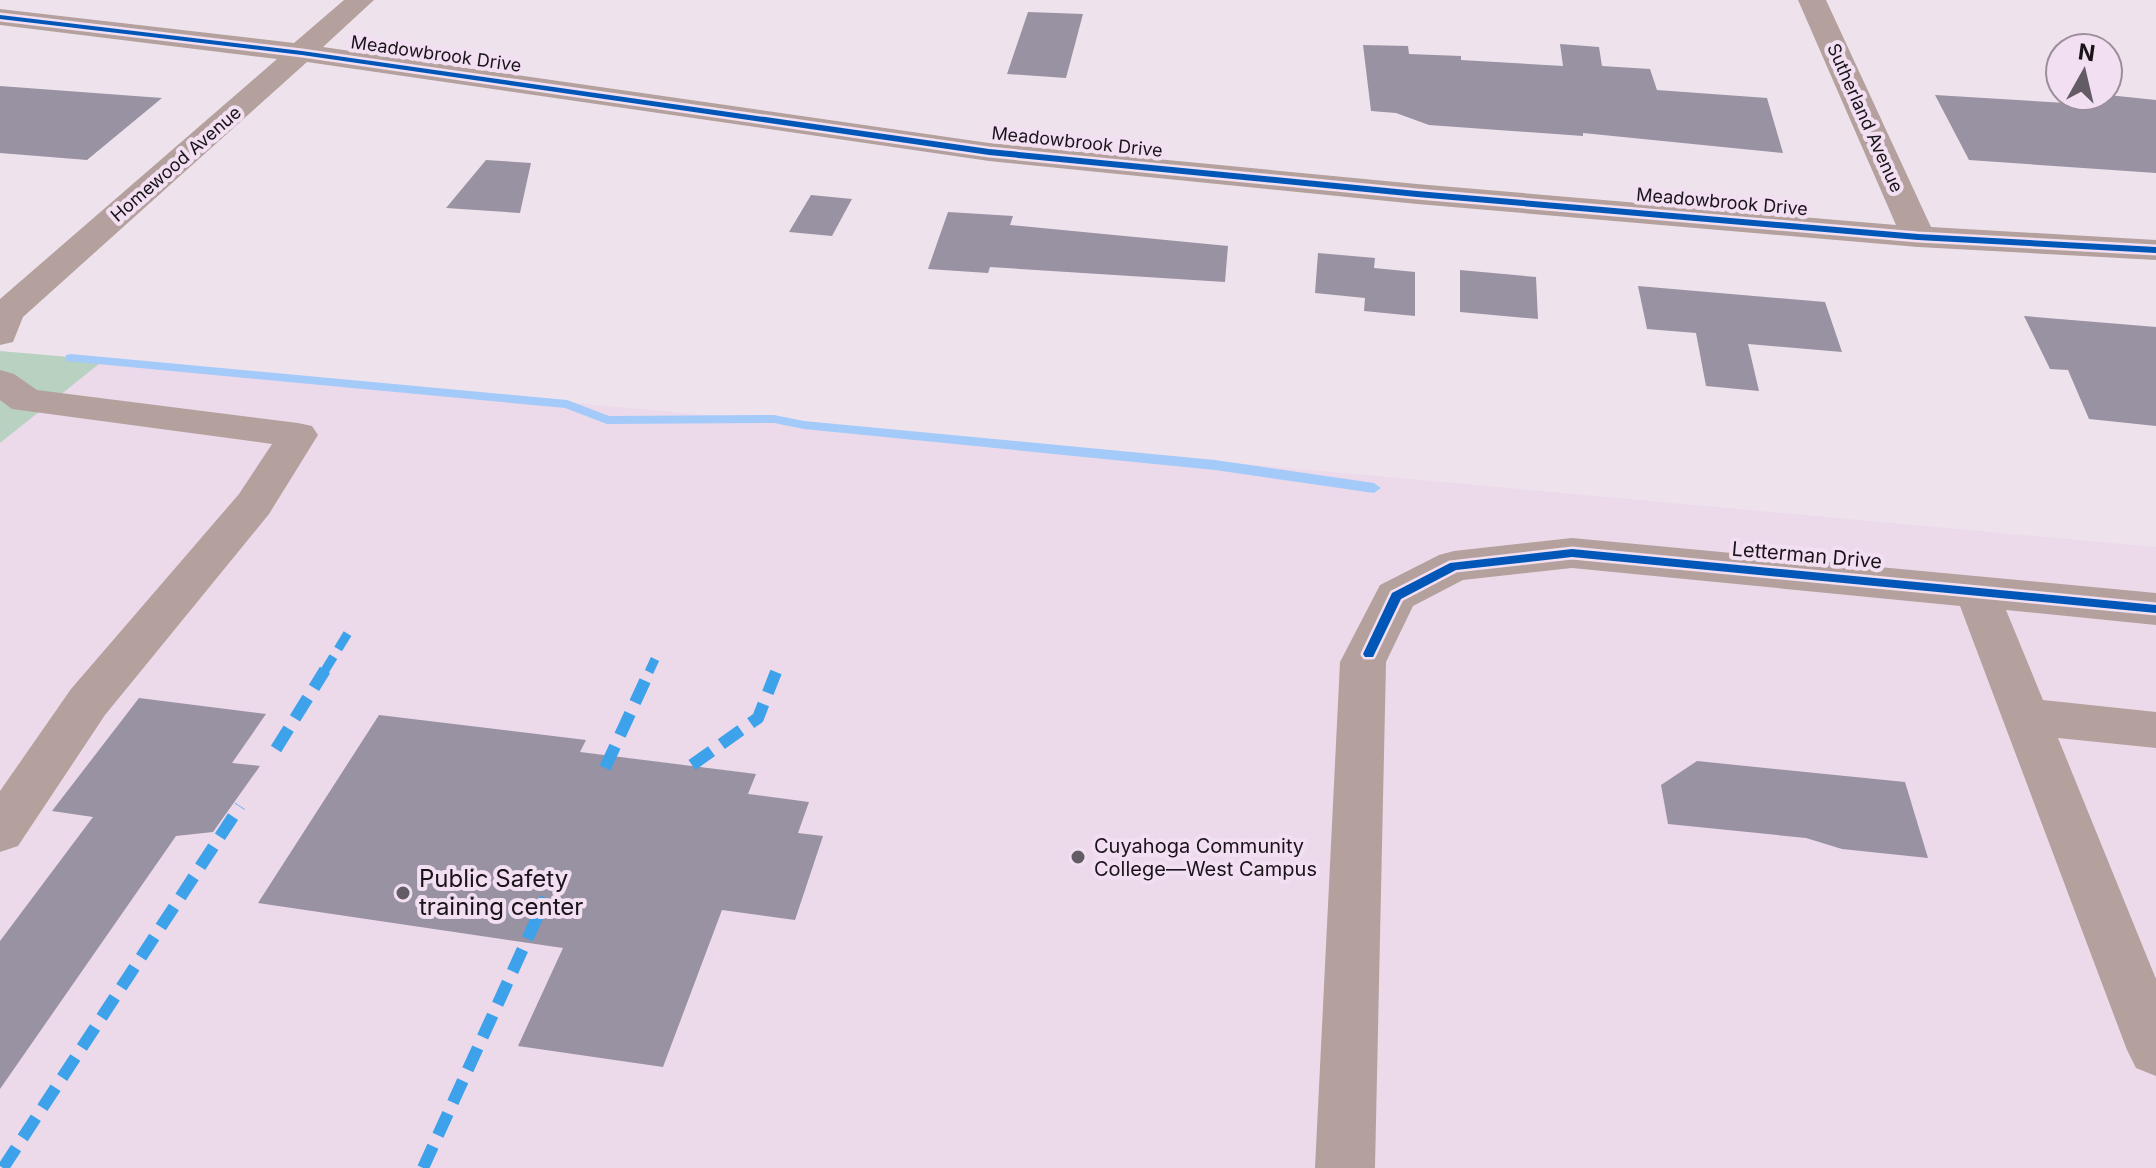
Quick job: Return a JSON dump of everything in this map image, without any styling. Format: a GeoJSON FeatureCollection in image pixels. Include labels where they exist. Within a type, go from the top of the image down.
{"type":"FeatureCollection","features":[{"type":"Feature","properties":{"kind":"street","name":"Homewood Avenue"},"geometry":{"type":"LineString","coordinates":[[0,334],[6,313],[360,0]]}},
{"type":"Feature","properties":{"kind":"street","name":"Sutherland Avenue"},"geometry":{"type":"LineString","coordinates":[[1812,0],[1918,237]]}},
{"type":"Feature","properties":{"kind":"street","name":"Meadowbrook Drive"},"geometry":{"type":"LineString","coordinates":[[0,17],[302,53],[989,152],[1417,194],[1918,237],[2156,250]]}},
{"type":"Feature","properties":{"kind":"street"},"geometry":{"type":"LineString","coordinates":[[0,382],[26,401],[298,435],[254,504],[88,702],[0,831]]}},
{"type":"Feature","properties":{"kind":"street","name":"Letterman Drive"},"geometry":{"type":"LineString","coordinates":[[1345,1168],[1363,662],[1396,596],[1454,566],[1572,553],[2156,609]]}},
{"type":"Feature","properties":{"kind":"street"},"geometry":{"type":"LineString","coordinates":[[1977,592],[2156,1050]]}},
{"type":"Feature","properties":{"kind":"street"},"geometry":{"type":"LineString","coordinates":[[2026,716],[2156,730]]}},
{"type":"Feature","properties":{"kind":"shaded area","name":"Cuyahoga Community College—West Campus"},"geometry":{"type":"Polygon","coordinates":[[[104,360],[2156,547],[2156,1168],[0,1168],[0,443],[104,360]]]}},
{"type":"Feature","properties":{"kind":"green space"},"geometry":{"type":"Polygon","coordinates":[[[0,351],[104,360],[0,443],[0,351]]]}},
{"type":"Feature","properties":{"kind":"building"},"geometry":{"type":"Polygon","coordinates":[[[1028,12],[1083,14],[1066,78],[1007,74],[1028,12]]]}},
{"type":"Feature","properties":{"kind":"building"},"geometry":{"type":"Polygon","coordinates":[[[1560,44],[1599,47],[1602,66],[1650,69],[1657,90],[1767,98],[1783,153],[1583,133],[1583,136],[1429,125],[1396,113],[1371,111],[1363,45],[1408,46],[1409,54],[1461,56],[1461,60],[1563,66],[1560,44]]]}},
{"type":"Feature","properties":{"kind":"building"},"geometry":{"type":"Polygon","coordinates":[[[0,86],[162,98],[87,160],[0,153],[0,86]]]}},
{"type":"Feature","properties":{"kind":"building"},"geometry":{"type":"Polygon","coordinates":[[[1935,95],[2044,102],[2044,112],[2124,112],[2124,97],[2156,100],[2156,173],[1969,160],[1935,95]]]}},
{"type":"Feature","properties":{"kind":"building"},"geometry":{"type":"Polygon","coordinates":[[[486,160],[531,163],[520,213],[446,208],[486,160]]]}},
{"type":"Feature","properties":{"kind":"building"},"geometry":{"type":"Polygon","coordinates":[[[811,195],[852,199],[832,236],[789,232],[811,195]]]}},
{"type":"Feature","properties":{"kind":"building"},"geometry":{"type":"Polygon","coordinates":[[[948,212],[1013,216],[1010,225],[1228,246],[1225,282],[990,267],[988,273],[928,269],[948,212]]]}},
{"type":"Feature","properties":{"kind":"building"},"geometry":{"type":"Polygon","coordinates":[[[1318,253],[1375,258],[1374,268],[1415,272],[1415,316],[1364,311],[1365,298],[1315,293],[1318,253]]]}},
{"type":"Feature","properties":{"kind":"building"},"geometry":{"type":"Polygon","coordinates":[[[1460,270],[1536,277],[1538,319],[1460,312],[1460,270]]]}},
{"type":"Feature","properties":{"kind":"building"},"geometry":{"type":"Polygon","coordinates":[[[1638,286],[1825,302],[1842,352],[1748,344],[1759,391],[1706,386],[1696,333],[1647,329],[1638,286]]]}},
{"type":"Feature","properties":{"kind":"building"},"geometry":{"type":"Polygon","coordinates":[[[2024,316],[2156,327],[2156,426],[2089,419],[2068,370],[2050,369],[2024,316]]]}},
{"type":"Feature","properties":{"kind":"building"},"geometry":{"type":"Polygon","coordinates":[[[139,698],[266,714],[232,763],[260,766],[213,832],[176,836],[0,1089],[0,941],[93,817],[52,811],[139,698]]]}},
{"type":"Feature","properties":{"kind":"building","name":"Public Safety training center"},"geometry":{"type":"Polygon","coordinates":[[[379,715],[586,740],[580,752],[756,774],[748,794],[809,802],[798,833],[823,836],[795,920],[722,910],[663,1067],[518,1046],[563,948],[258,903],[379,715]]]}},
{"type":"Feature","properties":{"kind":"building"},"geometry":{"type":"Polygon","coordinates":[[[1697,761],[1905,782],[1928,858],[1842,849],[1806,838],[1668,824],[1661,785],[1697,761]]]}},
{"type":"Feature","properties":{"kind":"waterway"},"geometry":{"type":"LineString","coordinates":[[71,358],[567,404],[607,420],[774,419],[804,425],[1215,465],[1374,488]]}},
{"type":"Feature","properties":{"kind":"marked path"},"geometry":{"type":"LineString","coordinates":[[276,749],[351,628]]}},
{"type":"Feature","properties":{"kind":"marked path"},"geometry":{"type":"LineString","coordinates":[[605,768],[655,659]]}},
{"type":"Feature","properties":{"kind":"marked path"},"geometry":{"type":"LineString","coordinates":[[692,765],[758,718],[776,672]]}},
{"type":"Feature","properties":{"kind":"marked path"},"geometry":{"type":"LineString","coordinates":[[3,1168],[240,806]]}},
{"type":"Feature","properties":{"kind":"marked path"},"geometry":{"type":"LineString","coordinates":[[423,1168],[546,898]]}},
{"type":"Feature","properties":{"kind":"cycle path"},"geometry":{"type":"LineString","coordinates":[[0,17],[302,53],[989,152],[1417,194],[1918,237],[2156,250]]}},
{"type":"Feature","properties":{"kind":"cycle path"},"geometry":{"type":"LineString","coordinates":[[1369,654],[1396,596],[1454,566],[1572,553],[2156,609]]}},
{"type":"Feature","properties":{"kind":"place","name":"Cuyahoga Community College—West Campus"},"geometry":{"type":"Point","coordinates":[1078,857]}},
{"type":"Feature","properties":{"kind":"place","name":"Public Safety training center"},"geometry":{"type":"Point","coordinates":[403,893]}}]}
